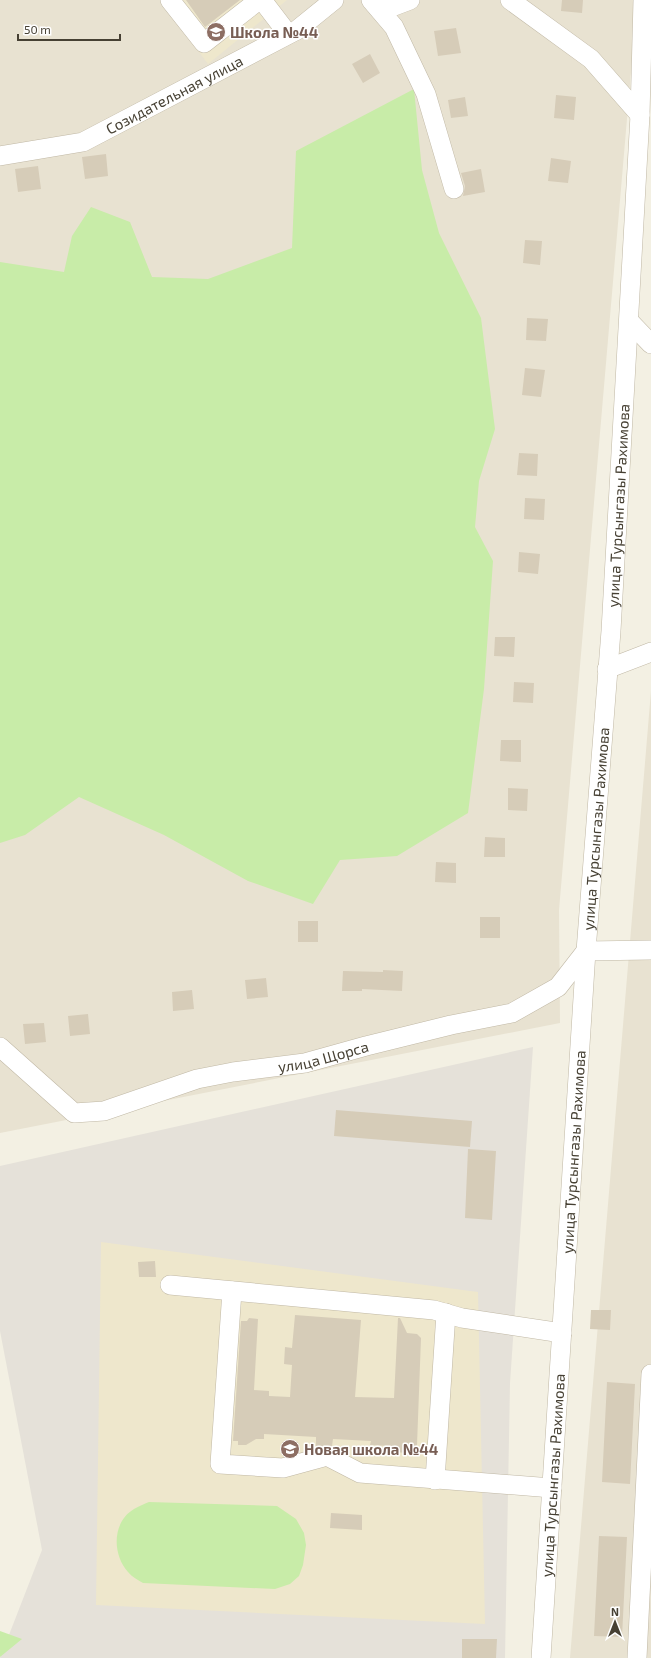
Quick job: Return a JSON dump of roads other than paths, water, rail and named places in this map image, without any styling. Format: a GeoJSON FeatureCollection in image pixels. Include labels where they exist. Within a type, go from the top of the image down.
{"type":"FeatureCollection","features":[{"type":"Feature","properties":{"kind":"street"},"geometry":{"type":"LineString","coordinates":[[170,0],[204,44],[259,0]]}},
{"type":"Feature","properties":{"kind":"street"},"geometry":{"type":"LineString","coordinates":[[262,0],[288,34]]}},
{"type":"Feature","properties":{"kind":"street","name":"Созидательная улица"},"geometry":{"type":"LineString","coordinates":[[0,156],[83,142],[297,30],[334,0]]}},
{"type":"Feature","properties":{"kind":"street"},"geometry":{"type":"LineString","coordinates":[[376,5],[410,0]]}},
{"type":"Feature","properties":{"kind":"street"},"geometry":{"type":"LineString","coordinates":[[510,0],[591,58],[640,115]]}},
{"type":"Feature","properties":{"kind":"street","name":"улица Турсынгазы Рахимова"},"geometry":{"type":"LineString","coordinates":[[541,1658],[586,951],[611,631],[640,115],[643,0]]}},
{"type":"Feature","properties":{"kind":"street"},"geometry":{"type":"LineString","coordinates":[[376,5],[394,27],[426,94],[454,189]]}},
{"type":"Feature","properties":{"kind":"street"},"geometry":{"type":"LineString","coordinates":[[629,321],[651,344]]}},
{"type":"Feature","properties":{"kind":"street"},"geometry":{"type":"LineString","coordinates":[[607,669],[651,652]]}},
{"type":"Feature","properties":{"kind":"street"},"geometry":{"type":"LineString","coordinates":[[586,951],[651,950]]}},
{"type":"Feature","properties":{"kind":"street","name":"улица Щорса"},"geometry":{"type":"LineString","coordinates":[[0,1047],[74,1114],[104,1110],[197,1079],[233,1072],[305,1063],[436,1028],[512,1013],[558,987],[586,951]]}},
{"type":"Feature","properties":{"kind":"street"},"geometry":{"type":"LineString","coordinates":[[170,1285],[434,1310],[462,1318],[562,1333]]}},
{"type":"Feature","properties":{"kind":"street"},"geometry":{"type":"LineString","coordinates":[[232,1291],[220,1464],[283,1468],[327,1456],[360,1473],[552,1488]]}},
{"type":"Feature","properties":{"kind":"street"},"geometry":{"type":"LineString","coordinates":[[436,1480],[446,1313]]}},
{"type":"Feature","properties":{"kind":"street"},"geometry":{"type":"LineString","coordinates":[[637,1658],[651,1374]]}},
{"type":"Feature","properties":{"kind":"place","name":"Школа №44"},"geometry":{"type":"Point","coordinates":[216,32]}},
{"type":"Feature","properties":{"kind":"place","name":"Новая школа №44"},"geometry":{"type":"Point","coordinates":[290,1449]}}]}
